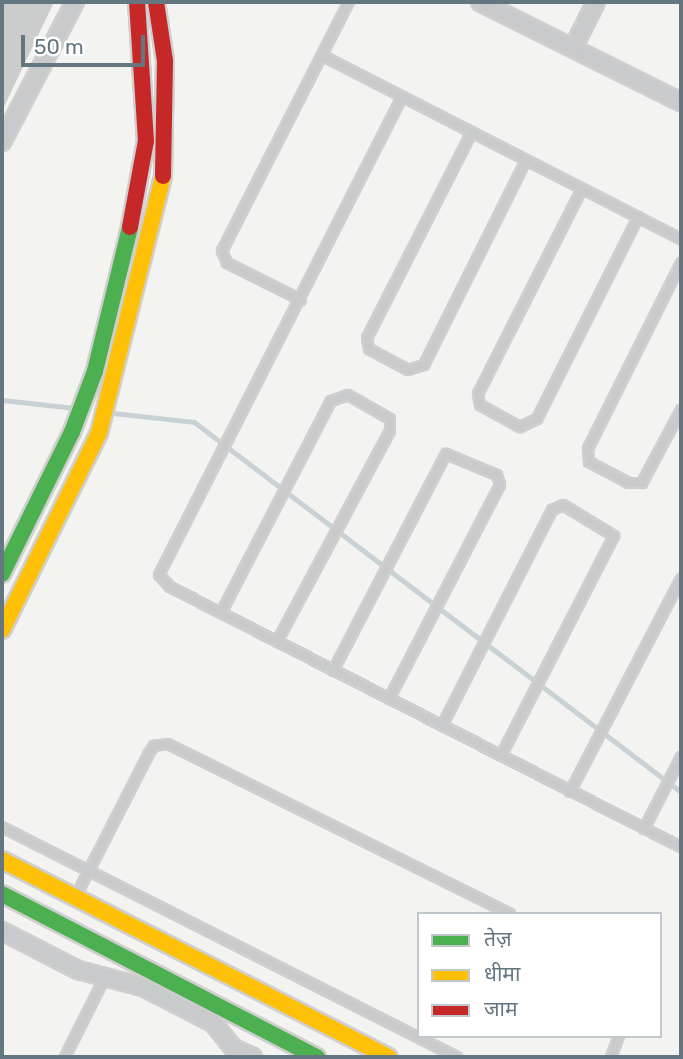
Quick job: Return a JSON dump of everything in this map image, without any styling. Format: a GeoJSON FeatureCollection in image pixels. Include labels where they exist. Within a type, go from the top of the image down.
{"type":"FeatureCollection","features":[{"type":"Feature","properties":{"kind":"street"},"geometry":{"type":"LineString","coordinates":[[2,142],[75,2]]}},
{"type":"Feature","properties":{"kind":"street"},"geometry":{"type":"LineString","coordinates":[[2,574],[81,409],[125,257],[144,157],[137,2]]}},
{"type":"Feature","properties":{"kind":"street"},"geometry":{"type":"LineString","coordinates":[[2,629],[105,412],[163,178],[165,61],[156,2]]}},
{"type":"Feature","properties":{"kind":"street"},"geometry":{"type":"LineString","coordinates":[[480,2],[681,102]]}},
{"type":"Feature","properties":{"kind":"street"},"geometry":{"type":"LineString","coordinates":[[573,48],[596,2]]}},
{"type":"Feature","properties":{"kind":"street"},"geometry":{"type":"LineString","coordinates":[[2,860],[389,1057]]}},
{"type":"Feature","properties":{"kind":"street"},"geometry":{"type":"LineString","coordinates":[[2,894],[317,1057]]}},
{"type":"Feature","properties":{"kind":"street"},"geometry":{"type":"LineString","coordinates":[[2,931],[65,964],[144,987],[204,1018],[233,1048],[253,1057]]}},
{"type":"Feature","properties":{"kind":"lane"},"geometry":{"type":"LineString","coordinates":[[301,300],[227,263],[222,251],[349,2]]}},
{"type":"Feature","properties":{"kind":"lane"},"geometry":{"type":"LineString","coordinates":[[323,56],[681,239]]}},
{"type":"Feature","properties":{"kind":"lane"},"geometry":{"type":"LineString","coordinates":[[402,97],[159,575],[170,587],[681,848]]}},
{"type":"Feature","properties":{"kind":"lane"},"geometry":{"type":"LineString","coordinates":[[472,132],[367,338],[369,349],[408,370],[424,365],[526,160]]}},
{"type":"Feature","properties":{"kind":"lane"},"geometry":{"type":"LineString","coordinates":[[582,189],[478,394],[480,405],[520,427],[537,419],[638,217]]}},
{"type":"Feature","properties":{"kind":"lane"},"geometry":{"type":"LineString","coordinates":[[681,263],[588,449],[589,462],[629,483],[642,483],[681,410]]}},
{"type":"Feature","properties":{"kind":"lane"},"geometry":{"type":"LineString","coordinates":[[220,613],[331,401],[348,396],[385,415],[390,431],[277,642]]}},
{"type":"Feature","properties":{"kind":"lane"},"geometry":{"type":"LineString","coordinates":[[333,671],[446,454],[497,475],[500,485],[389,699]]}},
{"type":"Feature","properties":{"kind":"lane"},"geometry":{"type":"LineString","coordinates":[[442,726],[552,510],[563,505],[587,517],[614,536],[501,756]]}},
{"type":"Feature","properties":{"kind":"lane"},"geometry":{"type":"LineString","coordinates":[[570,792],[681,579]]}},
{"type":"Feature","properties":{"kind":"lane"},"geometry":{"type":"LineString","coordinates":[[75,897],[149,753],[154,746],[168,744],[506,912]]}},
{"type":"Feature","properties":{"kind":"lane"},"geometry":{"type":"LineString","coordinates":[[644,829],[681,757]]}},
{"type":"Feature","properties":{"kind":"lane"},"geometry":{"type":"LineString","coordinates":[[2,827],[417,1037]]}},
{"type":"Feature","properties":{"kind":"lane"},"geometry":{"type":"LineString","coordinates":[[65,1057],[105,977]]}},
{"type":"Feature","properties":{"kind":"lane"},"geometry":{"type":"LineString","coordinates":[[419,1038],[457,1057]]}},
{"type":"Feature","properties":{"kind":"lane"},"geometry":{"type":"LineString","coordinates":[[611,1057],[619,1038]]}},
{"type":"Feature","properties":{"kind":"building"},"geometry":{"type":"Polygon","coordinates":[[[2,2],[54,2],[2,111],[2,2]]]}},
{"type":"Feature","properties":{"kind":"waterway"},"geometry":{"type":"LineString","coordinates":[[2,400],[75,408]]}},
{"type":"Feature","properties":{"kind":"waterway"},"geometry":{"type":"LineString","coordinates":[[113,413],[194,422],[681,792]]}},
{"type":"Feature","properties":{"kind":"traffic: fast"},"geometry":{"type":"LineString","coordinates":[[2,574],[72,432],[95,371],[130,227]]}},
{"type":"Feature","properties":{"kind":"traffic: fast"},"geometry":{"type":"LineString","coordinates":[[2,894],[317,1057]]}},
{"type":"Feature","properties":{"kind":"traffic: slow"},"geometry":{"type":"LineString","coordinates":[[2,630],[99,433],[163,176]]}},
{"type":"Feature","properties":{"kind":"traffic: slow"},"geometry":{"type":"LineString","coordinates":[[2,860],[389,1057]]}},
{"type":"Feature","properties":{"kind":"traffic: jam"},"geometry":{"type":"LineString","coordinates":[[130,227],[146,141],[137,2]]}},
{"type":"Feature","properties":{"kind":"traffic: jam"},"geometry":{"type":"LineString","coordinates":[[156,2],[165,61],[163,176]]}}]}
